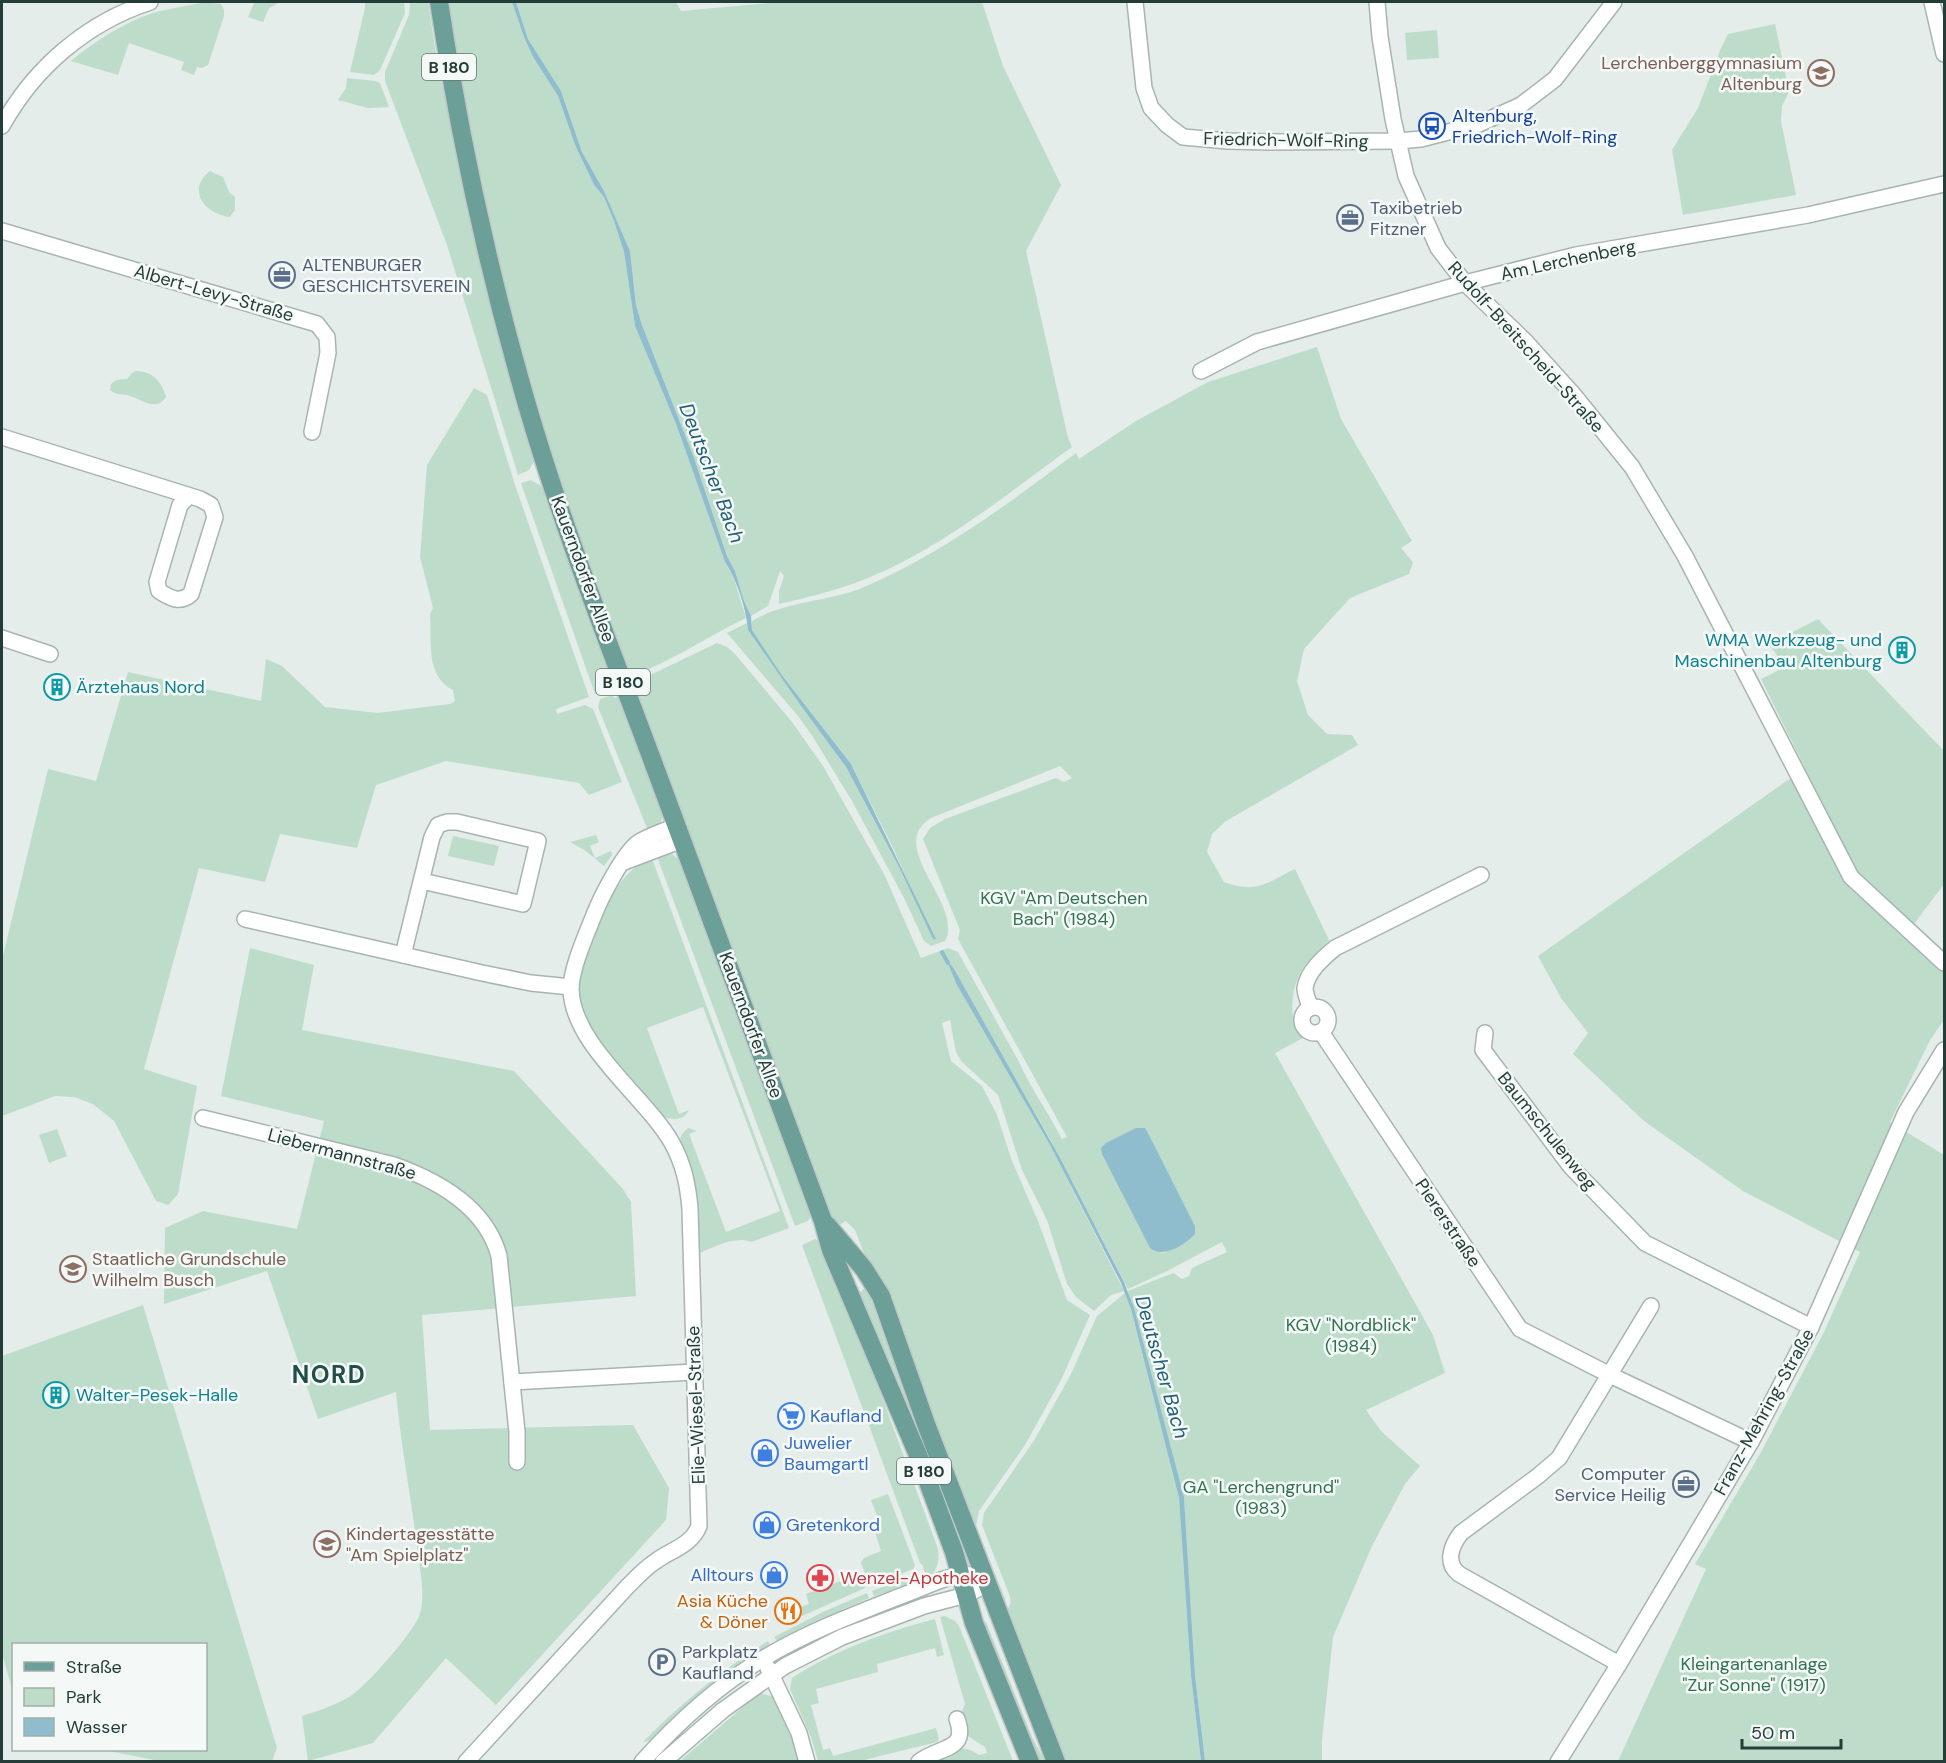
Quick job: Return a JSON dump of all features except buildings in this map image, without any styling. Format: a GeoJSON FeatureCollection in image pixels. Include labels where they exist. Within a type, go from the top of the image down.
{"type":"FeatureCollection","features":[{"type":"Feature","properties":{"kind":"main road","name":"Kauerndorfer Allee"},"geometry":{"type":"LineString","coordinates":[[439,2],[476,207],[518,375],[547,470],[824,1221],[831,1250],[918,1455],[944,1525],[974,1623],[1030,1761]]}},
{"type":"Feature","properties":{"kind":"main road","name":"Kauerndorfer Allee"},"geometry":{"type":"LineString","coordinates":[[824,1221],[864,1269],[881,1296],[926,1424],[1056,1761]]}},
{"type":"Feature","properties":{"kind":"street"},"geometry":{"type":"LineString","coordinates":[[2,126],[15,104],[38,75],[70,44],[114,16],[150,2]]}},
{"type":"Feature","properties":{"kind":"street","name":"Friedrich-Wolf-Ring"},"geometry":{"type":"LineString","coordinates":[[1135,2],[1144,88],[1151,108],[1167,125],[1183,137],[1228,141],[1398,141],[1380,37],[1377,2]]}},
{"type":"Feature","properties":{"kind":"street"},"geometry":{"type":"LineString","coordinates":[[1398,141],[1421,139],[1479,124],[1521,105],[1555,79],[1614,2]]}},
{"type":"Feature","properties":{"kind":"street"},"geometry":{"type":"LineString","coordinates":[[1932,2],[1944,54]]}},
{"type":"Feature","properties":{"kind":"street","name":"Rudolf-Breitscheid-Straße"},"geometry":{"type":"LineString","coordinates":[[1398,141],[1406,176],[1438,248],[1464,283],[1526,342],[1573,394],[1632,467],[1685,556],[1851,877],[1944,963]]}},
{"type":"Feature","properties":{"kind":"street","name":"Am Lerchenberg"},"geometry":{"type":"LineString","coordinates":[[1201,371],[1257,342],[1464,283],[1576,255],[1808,215],[1944,184]]}},
{"type":"Feature","properties":{"kind":"street","name":"Albert-Levy-Straße"},"geometry":{"type":"LineString","coordinates":[[2,231],[317,324],[327,337],[328,353],[312,432]]}},
{"type":"Feature","properties":{"kind":"street"},"geometry":{"type":"LineString","coordinates":[[2,438],[200,499],[211,505],[215,517],[191,594],[185,599],[176,600],[159,591],[157,582],[180,505],[189,496]]}},
{"type":"Feature","properties":{"kind":"street"},"geometry":{"type":"LineString","coordinates":[[2,638],[50,654]]}},
{"type":"Feature","properties":{"kind":"street"},"geometry":{"type":"LineString","coordinates":[[403,955],[432,837],[438,825],[458,822],[538,841],[523,904],[422,881]]}},
{"type":"Feature","properties":{"kind":"street","name":"Elie-Wiesel-Straße"},"geometry":{"type":"LineString","coordinates":[[466,1761],[639,1575],[655,1561],[690,1540],[696,1534],[699,1526],[690,1209],[685,1173],[664,1132],[596,1049],[573,1004],[571,987],[581,947],[596,910],[615,873],[624,861],[680,832]]}},
{"type":"Feature","properties":{"kind":"street","name":"Piererstraße"},"geometry":{"type":"LineString","coordinates":[[1481,875],[1335,948],[1316,966],[1309,977],[1305,989],[1310,1008],[1304,1013],[1303,1025],[1309,1032],[1321,1032],[1520,1329],[1751,1442]]}},
{"type":"Feature","properties":{"kind":"street"},"geometry":{"type":"LineString","coordinates":[[245,919],[531,983],[571,987]]}},
{"type":"Feature","properties":{"kind":"street","name":"Baumschulenweg"},"geometry":{"type":"LineString","coordinates":[[1485,1033],[1483,1050],[1571,1167],[1645,1243],[1811,1328]]}},
{"type":"Feature","properties":{"kind":"street","name":"Franz-Mehring-Straße"},"geometry":{"type":"LineString","coordinates":[[1558,1761],[1619,1664],[1751,1442],[1811,1328],[1893,1138],[1923,1082],[1944,1050]]}},
{"type":"Feature","properties":{"kind":"street","name":"Liebermannstraße"},"geometry":{"type":"LineString","coordinates":[[203,1118],[394,1165],[417,1173],[447,1188],[471,1207],[488,1228],[499,1256],[517,1431],[517,1462]]}},
{"type":"Feature","properties":{"kind":"street"},"geometry":{"type":"LineString","coordinates":[[1619,1664],[1459,1574],[1452,1569],[1450,1560],[1455,1541],[1461,1533],[1559,1458],[1652,1306]]}},
{"type":"Feature","properties":{"kind":"street"},"geometry":{"type":"LineString","coordinates":[[512,1382],[694,1372]]}},
{"type":"Feature","properties":{"kind":"street"},"geometry":{"type":"LineString","coordinates":[[642,1761],[714,1695],[763,1659],[830,1625],[960,1575],[976,1574],[984,1578],[976,1590],[966,1595],[924,1606],[842,1637],[771,1674],[723,1710],[663,1761]]}},
{"type":"Feature","properties":{"kind":"street"},"geometry":{"type":"LineString","coordinates":[[763,1659],[799,1733],[807,1761]]}},
{"type":"Feature","properties":{"kind":"street"},"geometry":{"type":"LineString","coordinates":[[919,1761],[959,1741],[962,1731],[957,1719]]}},
{"type":"Feature","properties":{"kind":"green space"},"geometry":{"type":"Polygon","coordinates":[[[204,2],[221,4],[224,16],[208,65],[202,68],[197,67],[194,75],[181,70],[184,62],[129,43],[118,75],[71,61],[120,27],[131,22],[153,13],[204,2]]]}},
{"type":"Feature","properties":{"kind":"green space"},"geometry":{"type":"Polygon","coordinates":[[[280,2],[269,8],[263,22],[248,17],[254,3],[280,2]]]}},
{"type":"Feature","properties":{"kind":"green space"},"geometry":{"type":"Polygon","coordinates":[[[365,2],[404,2],[405,13],[380,70],[374,75],[350,72],[365,2]]]}},
{"type":"Feature","properties":{"kind":"green space"},"geometry":{"type":"Polygon","coordinates":[[[410,2],[428,2],[438,67],[456,145],[536,458],[529,470],[518,475],[447,245],[385,81],[385,72],[409,15],[410,2]]]}},
{"type":"Feature","properties":{"kind":"green space"},"geometry":{"type":"Polygon","coordinates":[[[449,2],[512,2],[533,57],[558,96],[575,145],[594,185],[604,197],[614,221],[624,252],[635,326],[676,424],[725,562],[734,579],[746,618],[662,663],[633,675],[628,673],[574,525],[522,359],[480,182],[449,2]]]}},
{"type":"Feature","properties":{"kind":"green space"},"geometry":{"type":"Polygon","coordinates":[[[516,2],[676,2],[681,11],[779,2],[982,2],[1003,66],[1061,185],[1026,251],[1068,438],[1072,447],[995,504],[941,540],[885,571],[836,589],[779,604],[779,591],[784,576],[780,571],[768,606],[751,616],[735,571],[727,556],[694,458],[642,325],[636,305],[630,251],[604,191],[582,152],[561,91],[528,39],[516,2]]]}},
{"type":"Feature","properties":{"kind":"green space"},"geometry":{"type":"Polygon","coordinates":[[[1775,24],[1789,92],[1782,106],[1781,121],[1796,195],[1683,215],[1672,150],[1698,108],[1721,48],[1728,34],[1775,24]]]}},
{"type":"Feature","properties":{"kind":"green space"},"geometry":{"type":"Polygon","coordinates":[[[1437,30],[1439,58],[1407,60],[1405,33],[1437,30]]]}},
{"type":"Feature","properties":{"kind":"green space"},"geometry":{"type":"Polygon","coordinates":[[[347,78],[380,83],[389,107],[368,108],[338,100],[346,88],[347,78]]]}},
{"type":"Feature","properties":{"kind":"green space"},"geometry":{"type":"Polygon","coordinates":[[[210,171],[223,177],[229,192],[235,197],[235,210],[230,217],[213,211],[202,200],[199,186],[210,171]]]}},
{"type":"Feature","properties":{"kind":"green space"},"geometry":{"type":"Polygon","coordinates":[[[1317,347],[1341,419],[1412,541],[1401,548],[1413,562],[1409,574],[1350,598],[1304,649],[1297,681],[1308,715],[1327,734],[1352,735],[1358,745],[1226,821],[1212,834],[1207,852],[1224,882],[1245,887],[1261,885],[1295,869],[1329,940],[1304,967],[1295,987],[1293,1015],[1303,1038],[1275,1053],[1433,1335],[1445,1373],[1366,1410],[1381,1431],[1420,1466],[1405,1484],[1372,1546],[1333,1637],[1322,1740],[1322,1761],[1205,1761],[1195,1675],[1184,1497],[1128,1291],[1173,1273],[1182,1279],[1189,1276],[1192,1268],[1227,1252],[1222,1242],[1128,1289],[1050,1139],[975,1008],[972,1009],[1050,1145],[1124,1291],[1111,1295],[1094,1311],[1076,1297],[1067,1284],[1047,1220],[1022,1170],[998,1095],[961,1061],[956,1052],[950,1020],[942,1023],[951,1061],[982,1086],[997,1115],[1012,1161],[1038,1221],[1067,1300],[1090,1315],[1061,1380],[1025,1445],[979,1511],[976,1526],[1005,1599],[1006,1605],[1003,1609],[855,1230],[846,1221],[836,1227],[832,1221],[634,691],[638,689],[642,679],[717,643],[727,647],[735,654],[792,722],[823,766],[884,874],[921,958],[948,948],[958,952],[1062,1139],[1067,1137],[958,939],[960,930],[923,839],[930,828],[945,819],[1056,778],[1064,782],[1072,778],[1060,766],[931,818],[919,830],[916,844],[920,860],[945,911],[948,927],[945,941],[931,946],[924,941],[904,898],[852,801],[813,737],[798,716],[727,633],[747,623],[748,630],[846,767],[899,867],[933,938],[894,850],[851,764],[781,674],[752,630],[752,621],[778,609],[849,593],[891,575],[973,527],[1076,453],[1079,459],[1136,421],[1208,382],[1317,347]],[[1145,1128],[1163,1253],[1189,1240],[1195,1226],[1145,1128]]]}},
{"type":"Feature","properties":{"kind":"green space"},"geometry":{"type":"Polygon","coordinates":[[[136,371],[156,378],[166,397],[162,402],[147,403],[110,390],[111,384],[116,380],[127,379],[136,371]]]}},
{"type":"Feature","properties":{"kind":"green space"},"geometry":{"type":"Polygon","coordinates":[[[474,388],[487,395],[515,485],[589,697],[556,709],[557,714],[585,705],[593,709],[622,782],[589,795],[579,783],[446,761],[376,785],[357,848],[280,834],[265,882],[199,868],[144,1069],[197,1086],[178,1194],[168,1205],[156,1201],[114,1121],[93,1104],[74,1097],[55,1096],[2,1116],[2,960],[48,769],[96,781],[128,672],[261,701],[266,659],[282,666],[325,707],[377,713],[450,704],[455,701],[453,690],[444,684],[434,667],[430,614],[433,608],[420,557],[427,465],[474,388]]]}},
{"type":"Feature","properties":{"kind":"green space"},"geometry":{"type":"Polygon","coordinates":[[[531,480],[546,489],[617,686],[595,694],[521,483],[531,480]]]}},
{"type":"Feature","properties":{"kind":"green space","name":"Kleingartenanlage \"Zur Sonne\" (1917)"},"geometry":{"type":"Polygon","coordinates":[[[1818,619],[1944,751],[1944,884],[1914,924],[1944,952],[1944,1020],[1930,1040],[1890,1122],[1944,1155],[1944,1761],[1618,1761],[1706,1569],[1695,1564],[1760,1454],[1823,1334],[1860,1252],[1743,1191],[1644,1121],[1573,1054],[1588,1033],[1561,998],[1538,956],[1805,768],[1761,679],[1785,667],[1769,644],[1818,619]]]}},
{"type":"Feature","properties":{"kind":"green space"},"geometry":{"type":"Polygon","coordinates":[[[613,695],[614,698],[621,696],[664,816],[658,826],[649,833],[598,707],[600,699],[613,695]]]}},
{"type":"Feature","properties":{"kind":"green space"},"geometry":{"type":"Polygon","coordinates":[[[596,835],[599,842],[590,846],[595,858],[611,851],[612,855],[604,866],[586,851],[570,842],[596,835]]]}},
{"type":"Feature","properties":{"kind":"green space"},"geometry":{"type":"Polygon","coordinates":[[[453,836],[499,846],[494,866],[448,856],[453,836]]]}},
{"type":"Feature","properties":{"kind":"green space"},"geometry":{"type":"Polygon","coordinates":[[[669,851],[684,865],[813,1213],[808,1221],[795,1226],[656,854],[669,851]]]}},
{"type":"Feature","properties":{"kind":"green space"},"geometry":{"type":"Polygon","coordinates":[[[651,856],[789,1228],[751,1242],[738,1240],[724,1243],[697,1254],[695,1190],[690,1165],[678,1145],[682,1134],[688,1128],[697,1131],[689,1134],[726,1232],[780,1211],[703,1007],[647,1028],[679,1114],[689,1110],[683,1117],[670,1119],[657,1115],[613,1060],[584,1015],[580,1002],[579,981],[583,959],[591,937],[615,890],[633,869],[651,856]]]}},
{"type":"Feature","properties":{"kind":"green space"},"geometry":{"type":"Polygon","coordinates":[[[250,948],[314,965],[302,1030],[514,1071],[623,1189],[631,1202],[636,1296],[422,1315],[430,1430],[633,1425],[669,1488],[666,1520],[496,1705],[446,1658],[373,1743],[308,1761],[302,1716],[349,1697],[377,1672],[416,1622],[420,1614],[422,1585],[396,1392],[318,1419],[267,1271],[164,1304],[165,1228],[203,1211],[297,1229],[324,1121],[221,1096],[250,948]]]}},
{"type":"Feature","properties":{"kind":"green space"},"geometry":{"type":"Polygon","coordinates":[[[57,1129],[67,1156],[49,1163],[39,1135],[57,1129]]]}},
{"type":"Feature","properties":{"kind":"green space"},"geometry":{"type":"Polygon","coordinates":[[[815,1239],[826,1245],[938,1549],[937,1566],[926,1579],[802,1245],[815,1239]]]}},
{"type":"Feature","properties":{"kind":"green space"},"geometry":{"type":"Polygon","coordinates":[[[864,1289],[868,1291],[963,1549],[960,1549],[902,1392],[860,1297],[859,1293],[864,1289]]]}},
{"type":"Feature","properties":{"kind":"green space"},"geometry":{"type":"Polygon","coordinates":[[[1125,1293],[1179,1498],[1191,1676],[1201,1761],[1063,1761],[1005,1615],[1011,1602],[1009,1594],[982,1525],[984,1513],[1035,1439],[1070,1376],[1097,1316],[1125,1293]]]}},
{"type":"Feature","properties":{"kind":"green space"},"geometry":{"type":"Polygon","coordinates":[[[143,1305],[277,1748],[272,1761],[159,1761],[109,1751],[207,1751],[207,1643],[12,1643],[12,1689],[2,1653],[2,1356],[143,1305]]]}},
{"type":"Feature","properties":{"kind":"green space"},"geometry":{"type":"Polygon","coordinates":[[[888,1494],[915,1565],[913,1569],[870,1586],[861,1563],[864,1558],[881,1551],[875,1532],[878,1531],[874,1519],[878,1518],[871,1500],[888,1494]]]}},
{"type":"Feature","properties":{"kind":"green space"},"geometry":{"type":"Polygon","coordinates":[[[859,1574],[865,1588],[802,1616],[798,1608],[809,1604],[806,1594],[859,1574]]]}},
{"type":"Feature","properties":{"kind":"green space"},"geometry":{"type":"Polygon","coordinates":[[[915,1575],[919,1576],[921,1583],[899,1593],[893,1590],[874,1596],[872,1591],[915,1575]]]}},
{"type":"Feature","properties":{"kind":"green space"},"geometry":{"type":"Polygon","coordinates":[[[927,1592],[929,1598],[784,1660],[782,1656],[826,1632],[927,1592]]]}},
{"type":"Feature","properties":{"kind":"green space"},"geometry":{"type":"Polygon","coordinates":[[[867,1593],[869,1598],[825,1617],[778,1642],[774,1637],[823,1612],[867,1593]]]}},
{"type":"Feature","properties":{"kind":"green space"},"geometry":{"type":"Polygon","coordinates":[[[945,1616],[959,1626],[1013,1761],[936,1762],[939,1755],[959,1749],[979,1755],[987,1753],[985,1747],[968,1736],[960,1716],[965,1704],[940,1617],[945,1616]]]}},
{"type":"Feature","properties":{"kind":"green space"},"geometry":{"type":"Polygon","coordinates":[[[935,1619],[944,1655],[937,1657],[935,1648],[877,1664],[878,1672],[816,1689],[819,1703],[811,1705],[823,1750],[830,1748],[833,1756],[936,1728],[939,1739],[937,1742],[860,1761],[818,1761],[811,1737],[790,1689],[792,1678],[861,1643],[935,1619]]]}},
{"type":"Feature","properties":{"kind":"green space"},"geometry":{"type":"Polygon","coordinates":[[[986,1622],[1033,1739],[1045,1761],[1037,1761],[982,1623],[986,1622]]]}},
{"type":"Feature","properties":{"kind":"green space"},"geometry":{"type":"Polygon","coordinates":[[[768,1641],[770,1645],[750,1658],[653,1740],[643,1742],[702,1688],[768,1641]]]}},
{"type":"Feature","properties":{"kind":"green space"},"geometry":{"type":"Polygon","coordinates":[[[759,1693],[775,1697],[790,1726],[801,1762],[679,1762],[759,1693]]]}},
{"type":"Feature","properties":{"kind":"water"},"geometry":{"type":"Polygon","coordinates":[[[512,2],[516,2],[528,39],[561,91],[582,152],[604,191],[630,251],[636,305],[642,325],[694,458],[727,556],[735,571],[751,616],[752,630],[781,674],[851,764],[936,939],[933,939],[899,867],[846,767],[748,630],[740,594],[725,562],[676,424],[635,326],[624,252],[614,221],[604,197],[594,185],[575,145],[558,96],[533,57],[512,2]]]}},
{"type":"Feature","properties":{"kind":"water"},"geometry":{"type":"Polygon","coordinates":[[[946,959],[954,969],[1059,1156],[1124,1282],[1134,1308],[1184,1497],[1195,1675],[1205,1761],[1201,1761],[1191,1676],[1179,1498],[1131,1309],[1121,1283],[1050,1145],[957,985],[946,959]]]}},
{"type":"Feature","properties":{"kind":"water"},"geometry":{"type":"Polygon","coordinates":[[[1136,1128],[1145,1128],[1195,1226],[1195,1234],[1191,1238],[1167,1251],[1155,1251],[1150,1248],[1102,1154],[1101,1148],[1106,1143],[1136,1128]]]}},
{"type":"Feature","properties":{"kind":"waterway","name":"Deutscher Bach"},"geometry":{"type":"LineString","coordinates":[[942,952],[948,963]]}},
{"type":"Feature","properties":{"kind":"place","name":"Lerchenberggymnasium Altenburg"},"geometry":{"type":"Point","coordinates":[1821,73]}},
{"type":"Feature","properties":{"kind":"place","name":"Altenburg, Friedrich-Wolf-Ring"},"geometry":{"type":"Point","coordinates":[1432,126]}},
{"type":"Feature","properties":{"kind":"place","name":"Taxibetrieb Fitzner"},"geometry":{"type":"Point","coordinates":[1350,218]}},
{"type":"Feature","properties":{"kind":"place","name":"ALTENBURGER GESCHICHTSVEREIN"},"geometry":{"type":"Point","coordinates":[282,275]}},
{"type":"Feature","properties":{"kind":"place","name":"WMA Werkzeug- und Maschinenbau Altenburg"},"geometry":{"type":"Point","coordinates":[1902,650]}},
{"type":"Feature","properties":{"kind":"place","name":"Ärztehaus Nord"},"geometry":{"type":"Point","coordinates":[57,687]}},
{"type":"Feature","properties":{"kind":"place","name":"Staatliche Grundschule Wilhelm Busch"},"geometry":{"type":"Point","coordinates":[73,1269]}},
{"type":"Feature","properties":{"kind":"place","name":"Walter-Pesek-Halle"},"geometry":{"type":"Point","coordinates":[56,1395]}},
{"type":"Feature","properties":{"kind":"place","name":"Kaufland"},"geometry":{"type":"Point","coordinates":[791,1416]}},
{"type":"Feature","properties":{"kind":"place","name":"Juwelier Baumgartl"},"geometry":{"type":"Point","coordinates":[765,1453]}},
{"type":"Feature","properties":{"kind":"place","name":"Computer Service Heilig"},"geometry":{"type":"Point","coordinates":[1686,1484]}},
{"type":"Feature","properties":{"kind":"place","name":"Gretenkord"},"geometry":{"type":"Point","coordinates":[767,1525]}},
{"type":"Feature","properties":{"kind":"place","name":"Kindertagesstätte \"Am Spielplatz\""},"geometry":{"type":"Point","coordinates":[327,1544]}},
{"type":"Feature","properties":{"kind":"place","name":"Alltours"},"geometry":{"type":"Point","coordinates":[774,1575]}},
{"type":"Feature","properties":{"kind":"place","name":"Wenzel-Apotheke"},"geometry":{"type":"Point","coordinates":[820,1578]}},
{"type":"Feature","properties":{"kind":"place","name":"Asia Küche & Döner"},"geometry":{"type":"Point","coordinates":[788,1611]}},
{"type":"Feature","properties":{"kind":"place","name":"Parkplatz Kaufland"},"geometry":{"type":"Point","coordinates":[662,1662]}},
{"type":"Feature","properties":{"kind":"district","name":"NORD"},"geometry":{"type":"Point","coordinates":[329,1374]}},
{"type":"Feature","properties":{"kind":"park label","name":"KGV \"Am Deutschen Bach\" (1984)"},"geometry":{"type":"Point","coordinates":[1064,908]}},
{"type":"Feature","properties":{"kind":"park label","name":"KGV \"Nordblick\" (1984)"},"geometry":{"type":"Point","coordinates":[1351,1335]}},
{"type":"Feature","properties":{"kind":"park label","name":"GA \"Lerchengrund\" (1983)"},"geometry":{"type":"Point","coordinates":[1261,1497]}}]}
